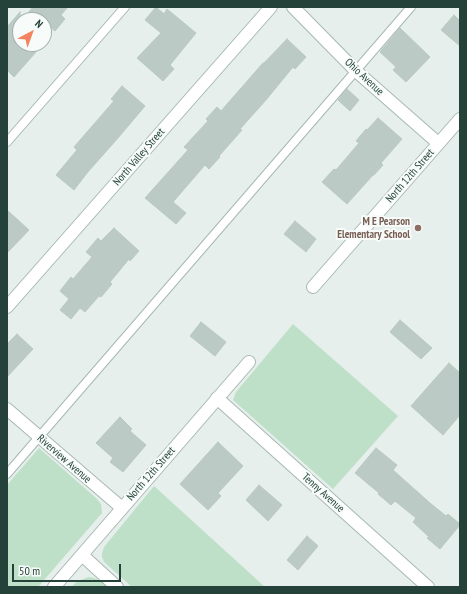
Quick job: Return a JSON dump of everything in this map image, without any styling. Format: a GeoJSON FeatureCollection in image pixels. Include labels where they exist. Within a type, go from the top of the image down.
{"type":"FeatureCollection","features":[{"type":"Feature","properties":{"kind":"street","name":"North Valley Street"},"geometry":{"type":"LineString","coordinates":[[7,307],[271,7]]}},
{"type":"Feature","properties":{"kind":"street","name":"Ohio Avenue"},"geometry":{"type":"LineString","coordinates":[[293,7],[356,71],[438,143]]}},
{"type":"Feature","properties":{"kind":"street","name":"North 12th Street"},"geometry":{"type":"LineString","coordinates":[[313,287],[460,119]]}},
{"type":"Feature","properties":{"kind":"street","name":"North 12th Street"},"geometry":{"type":"LineString","coordinates":[[54,587],[249,362]]}},
{"type":"Feature","properties":{"kind":"street","name":"Tenny Avenue"},"geometry":{"type":"LineString","coordinates":[[217,398],[428,587]]}},
{"type":"Feature","properties":{"kind":"street","name":"Riverview Avenue"},"geometry":{"type":"LineString","coordinates":[[7,409],[122,508]]}},
{"type":"Feature","properties":{"kind":"street"},"geometry":{"type":"LineString","coordinates":[[82,555],[117,587]]}},
{"type":"Feature","properties":{"kind":"lane"},"geometry":{"type":"LineString","coordinates":[[7,142],[125,7]]}},
{"type":"Feature","properties":{"kind":"lane"},"geometry":{"type":"LineString","coordinates":[[7,474],[411,7]]}},
{"type":"Feature","properties":{"kind":"green space"},"geometry":{"type":"Polygon","coordinates":[[[293,324],[398,416],[333,489],[233,400],[236,392],[293,324]]]}},
{"type":"Feature","properties":{"kind":"green space"},"geometry":{"type":"Polygon","coordinates":[[[39,448],[96,498],[101,504],[102,513],[38,587],[7,587],[7,485],[39,448]]]}},
{"type":"Feature","properties":{"kind":"green space"},"geometry":{"type":"Polygon","coordinates":[[[154,486],[265,587],[132,587],[104,562],[102,553],[104,547],[154,486]]]}},
{"type":"Feature","properties":{"kind":"green space"},"geometry":{"type":"Polygon","coordinates":[[[89,577],[99,580],[110,587],[72,587],[75,583],[89,577]]]}},
{"type":"Feature","properties":{"kind":"building"},"geometry":{"type":"Polygon","coordinates":[[[33,7],[68,7],[61,15],[65,19],[55,31],[52,29],[52,12],[29,12],[33,7]]]}},
{"type":"Feature","properties":{"kind":"building"},"geometry":{"type":"Polygon","coordinates":[[[156,7],[164,14],[167,9],[196,33],[170,65],[174,69],[163,81],[137,58],[161,33],[145,20],[156,7]]]}},
{"type":"Feature","properties":{"kind":"building"},"geometry":{"type":"Polygon","coordinates":[[[454,15],[460,21],[460,46],[441,30],[454,15]]]}},
{"type":"Feature","properties":{"kind":"building"},"geometry":{"type":"Polygon","coordinates":[[[12,21],[12,52],[36,52],[14,77],[7,70],[7,27],[12,21]]]}},
{"type":"Feature","properties":{"kind":"building"},"geometry":{"type":"Polygon","coordinates":[[[400,28],[430,57],[406,82],[393,70],[396,67],[380,52],[400,28]]]}},
{"type":"Feature","properties":{"kind":"building"},"geometry":{"type":"Polygon","coordinates":[[[287,39],[306,57],[295,69],[293,67],[240,129],[242,130],[209,169],[205,165],[173,202],[186,213],[176,224],[145,198],[188,150],[184,147],[208,121],[206,119],[217,107],[221,111],[263,63],[287,39]]]}},
{"type":"Feature","properties":{"kind":"building"},"geometry":{"type":"Polygon","coordinates":[[[122,86],[145,106],[74,190],[56,175],[77,150],[74,147],[114,101],[111,99],[122,86]]]}},
{"type":"Feature","properties":{"kind":"building"},"geometry":{"type":"Polygon","coordinates":[[[347,89],[359,100],[350,111],[338,100],[347,89]]]}},
{"type":"Feature","properties":{"kind":"building"},"geometry":{"type":"Polygon","coordinates":[[[378,118],[402,139],[381,163],[383,165],[347,204],[322,182],[334,169],[336,170],[359,143],[356,141],[378,118]]]}},
{"type":"Feature","properties":{"kind":"building"},"geometry":{"type":"Polygon","coordinates":[[[7,210],[29,230],[7,253],[7,210]]]}},
{"type":"Feature","properties":{"kind":"building"},"geometry":{"type":"Polygon","coordinates":[[[295,221],[316,239],[306,252],[284,234],[295,221]]]}},
{"type":"Feature","properties":{"kind":"building"},"geometry":{"type":"Polygon","coordinates":[[[114,228],[139,251],[130,261],[129,259],[110,282],[112,284],[101,297],[99,296],[85,312],[80,308],[71,319],[60,310],[69,299],[60,291],[71,277],[73,279],[92,257],[86,252],[98,238],[101,241],[114,228]]]}},
{"type":"Feature","properties":{"kind":"building"},"geometry":{"type":"Polygon","coordinates":[[[400,320],[432,348],[421,359],[390,332],[400,320]]]}},
{"type":"Feature","properties":{"kind":"building"},"geometry":{"type":"Polygon","coordinates":[[[201,322],[226,342],[215,356],[190,336],[201,322]]]}},
{"type":"Feature","properties":{"kind":"building"},"geometry":{"type":"Polygon","coordinates":[[[17,334],[33,349],[7,377],[7,344],[17,334]]]}},
{"type":"Feature","properties":{"kind":"building"},"geometry":{"type":"Polygon","coordinates":[[[449,363],[460,373],[460,415],[443,435],[411,406],[449,363]]]}},
{"type":"Feature","properties":{"kind":"building"},"geometry":{"type":"Polygon","coordinates":[[[120,417],[132,429],[130,431],[146,445],[123,472],[110,462],[113,458],[96,443],[120,417]]]}},
{"type":"Feature","properties":{"kind":"building"},"geometry":{"type":"Polygon","coordinates":[[[218,442],[243,466],[218,493],[221,496],[208,510],[180,484],[218,442]]]}},
{"type":"Feature","properties":{"kind":"building"},"geometry":{"type":"Polygon","coordinates":[[[376,448],[397,465],[393,470],[446,516],[448,514],[460,524],[440,549],[427,538],[429,537],[413,522],[416,518],[395,501],[391,505],[355,473],[376,448]]]}},
{"type":"Feature","properties":{"kind":"building"},"geometry":{"type":"Polygon","coordinates":[[[259,485],[282,505],[268,521],[246,500],[259,485]]]}},
{"type":"Feature","properties":{"kind":"building"},"geometry":{"type":"Polygon","coordinates":[[[307,536],[318,546],[298,570],[287,560],[307,536]]]}},
{"type":"Feature","properties":{"kind":"place","name":"M E Pearson Elementary School"},"geometry":{"type":"Point","coordinates":[418,228]}}]}
